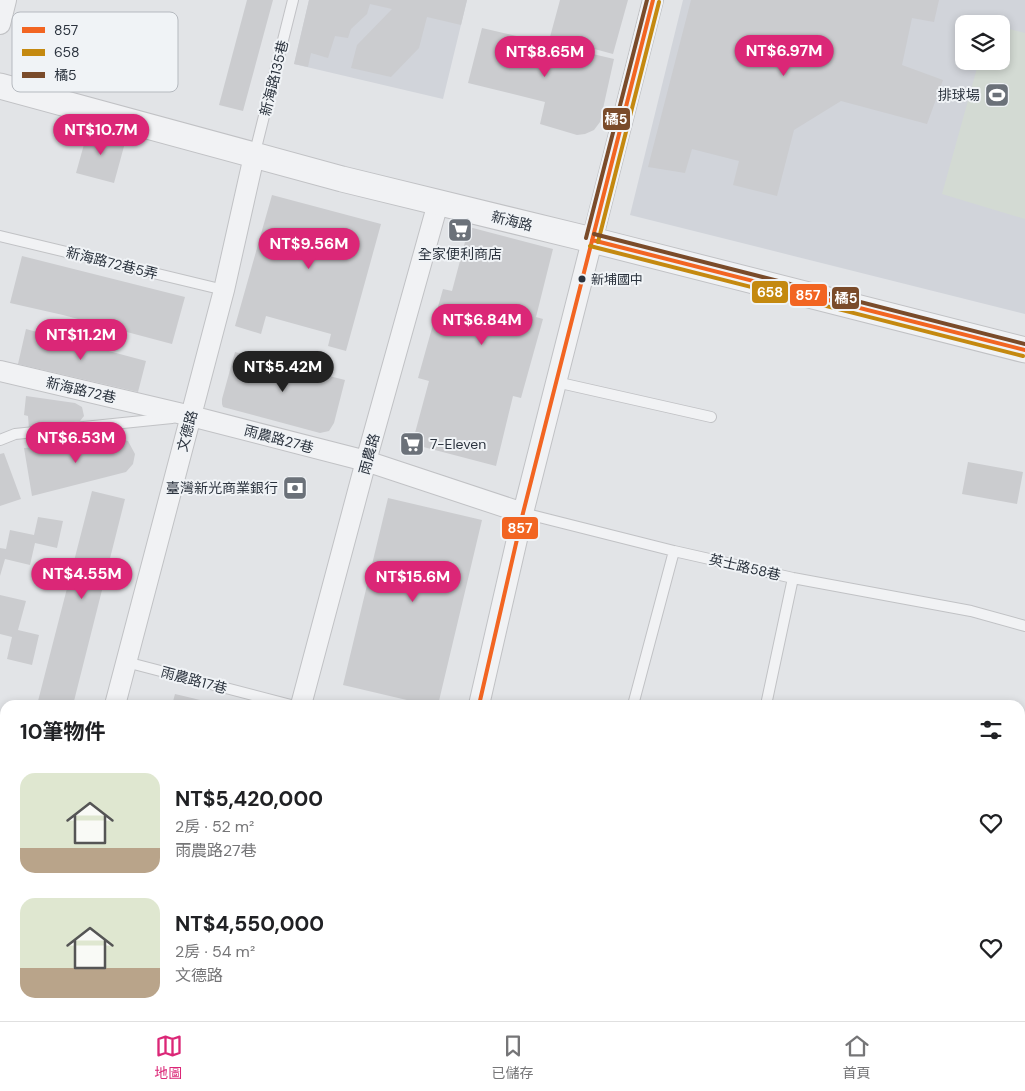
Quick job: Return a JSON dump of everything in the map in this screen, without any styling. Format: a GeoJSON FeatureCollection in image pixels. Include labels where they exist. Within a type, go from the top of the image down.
{"type":"FeatureCollection","features":[{"type":"Feature","properties":{"kind":"street"},"geometry":{"type":"LineString","coordinates":[[0,24],[6,0]]}},
{"type":"Feature","properties":{"kind":"street"},"geometry":{"type":"LineString","coordinates":[[481,700],[523,513],[653,0]]}},
{"type":"Feature","properties":{"kind":"street","name":"新海路"},"geometry":{"type":"LineString","coordinates":[[22,92],[254,156],[1025,350]]}},
{"type":"Feature","properties":{"kind":"street","name":"文德路"},"geometry":{"type":"LineString","coordinates":[[116,700],[224,290],[254,156]]}},
{"type":"Feature","properties":{"kind":"street","name":"雨農路"},"geometry":{"type":"LineString","coordinates":[[302,700],[438,203]]}},
{"type":"Feature","properties":{"kind":"street","name":"新海路72巷"},"geometry":{"type":"LineString","coordinates":[[0,371],[191,416]]}},
{"type":"Feature","properties":{"kind":"street","name":"雨農路27巷"},"geometry":{"type":"LineString","coordinates":[[191,416],[366,462],[523,513]]}},
{"type":"Feature","properties":{"kind":"lane","name":"新海路135巷"},"geometry":{"type":"LineString","coordinates":[[254,156],[294,0]]}},
{"type":"Feature","properties":{"kind":"lane","name":"新海路72巷5弄"},"geometry":{"type":"LineString","coordinates":[[0,236],[224,290]]}},
{"type":"Feature","properties":{"kind":"lane"},"geometry":{"type":"LineString","coordinates":[[556,382],[711,417]]}},
{"type":"Feature","properties":{"kind":"lane"},"geometry":{"type":"LineString","coordinates":[[0,440],[15,434],[191,416]]}},
{"type":"Feature","properties":{"kind":"lane","name":"英士路58巷"},"geometry":{"type":"LineString","coordinates":[[523,513],[792,578],[971,611],[1025,626]]}},
{"type":"Feature","properties":{"kind":"lane"},"geometry":{"type":"LineString","coordinates":[[634,700],[674,551]]}},
{"type":"Feature","properties":{"kind":"lane"},"geometry":{"type":"LineString","coordinates":[[767,700],[792,578]]}},
{"type":"Feature","properties":{"kind":"lane","name":"雨農路17巷"},"geometry":{"type":"LineString","coordinates":[[126,662],[272,700]]}},
{"type":"Feature","properties":{"kind":"shaded area"},"geometry":{"type":"Polygon","coordinates":[[[309,0],[467,0],[443,99],[294,64],[309,0]]]}},
{"type":"Feature","properties":{"kind":"shaded area"},"geometry":{"type":"Polygon","coordinates":[[[683,0],[1025,0],[1025,314],[630,215],[683,0]]]}},
{"type":"Feature","properties":{"kind":"shaded area","name":"排球場"},"geometry":{"type":"Polygon","coordinates":[[[1010,29],[1025,33],[1025,219],[942,194],[976,70],[1010,70],[1010,29]]]}},
{"type":"Feature","properties":{"kind":"building"},"geometry":{"type":"Polygon","coordinates":[[[247,0],[273,0],[243,111],[219,105],[247,0]]]}},
{"type":"Feature","properties":{"kind":"building"},"geometry":{"type":"Polygon","coordinates":[[[309,0],[467,0],[461,25],[427,17],[419,48],[391,77],[351,68],[357,45],[392,9],[370,4],[367,14],[351,29],[348,38],[335,36],[328,58],[311,53],[308,67],[294,64],[309,0]]]}},
{"type":"Feature","properties":{"kind":"building"},"geometry":{"type":"Polygon","coordinates":[[[560,0],[628,0],[613,54],[550,37],[560,0]]]}},
{"type":"Feature","properties":{"kind":"building"},"geometry":{"type":"Polygon","coordinates":[[[691,0],[939,0],[934,22],[912,18],[902,65],[943,80],[927,124],[841,101],[794,130],[777,196],[733,185],[739,161],[692,149],[685,173],[648,167],[691,0]]]}},
{"type":"Feature","properties":{"kind":"building"},"geometry":{"type":"Polygon","coordinates":[[[482,28],[614,59],[600,122],[594,130],[577,135],[540,124],[545,102],[468,83],[482,28]]]}},
{"type":"Feature","properties":{"kind":"building"},"geometry":{"type":"Polygon","coordinates":[[[88,130],[126,139],[114,183],[76,173],[88,130]]]}},
{"type":"Feature","properties":{"kind":"building"},"geometry":{"type":"Polygon","coordinates":[[[272,195],[381,224],[346,351],[328,346],[331,334],[266,316],[261,334],[235,326],[272,195]]]}},
{"type":"Feature","properties":{"kind":"building"},"geometry":{"type":"Polygon","coordinates":[[[469,227],[553,249],[536,317],[543,319],[521,398],[513,396],[496,466],[412,444],[429,381],[418,378],[443,289],[452,291],[469,227]]]}},
{"type":"Feature","properties":{"kind":"building"},"geometry":{"type":"Polygon","coordinates":[[[22,256],[185,297],[172,344],[10,303],[22,256]]]}},
{"type":"Feature","properties":{"kind":"building"},"geometry":{"type":"Polygon","coordinates":[[[26,329],[146,361],[138,392],[18,364],[26,329]]]}},
{"type":"Feature","properties":{"kind":"building"},"geometry":{"type":"Polygon","coordinates":[[[235,352],[345,380],[334,423],[329,431],[320,433],[223,407],[222,399],[235,352]]]}},
{"type":"Feature","properties":{"kind":"building"},"geometry":{"type":"Polygon","coordinates":[[[26,396],[75,403],[82,407],[84,416],[80,421],[29,429],[28,416],[24,415],[26,396]]]}},
{"type":"Feature","properties":{"kind":"building"},"geometry":{"type":"Polygon","coordinates":[[[120,439],[128,441],[135,454],[133,464],[126,472],[32,496],[24,448],[120,439]]]}},
{"type":"Feature","properties":{"kind":"building"},"geometry":{"type":"Polygon","coordinates":[[[4,453],[21,499],[0,506],[0,454],[4,453]]]}},
{"type":"Feature","properties":{"kind":"building"},"geometry":{"type":"Polygon","coordinates":[[[968,462],[1023,472],[1017,504],[962,494],[968,462]]]}},
{"type":"Feature","properties":{"kind":"building"},"geometry":{"type":"Polygon","coordinates":[[[92,491],[125,499],[74,700],[38,700],[92,491]]]}},
{"type":"Feature","properties":{"kind":"building"},"geometry":{"type":"Polygon","coordinates":[[[388,498],[482,520],[439,700],[407,700],[343,685],[388,498]]]}},
{"type":"Feature","properties":{"kind":"building"},"geometry":{"type":"Polygon","coordinates":[[[38,517],[63,521],[57,548],[35,543],[30,565],[5,559],[0,576],[0,548],[6,549],[10,530],[34,535],[38,517]]]}},
{"type":"Feature","properties":{"kind":"building"},"geometry":{"type":"Polygon","coordinates":[[[0,595],[26,601],[18,630],[39,635],[32,665],[7,659],[12,637],[0,634],[0,595]]]}},
{"type":"Feature","properties":{"kind":"building"},"geometry":{"type":"Polygon","coordinates":[[[175,694],[200,700],[173,700],[175,694]]]}},
{"type":"Feature","properties":{"kind":"transit line","name":"橘5"},"geometry":{"type":"LineString","coordinates":[[586,238],[647,0]]}},
{"type":"Feature","properties":{"kind":"transit line","name":"857"},"geometry":{"type":"LineString","coordinates":[[480,700],[523,513],[653,0]]}},
{"type":"Feature","properties":{"kind":"transit line","name":"658"},"geometry":{"type":"LineString","coordinates":[[598,242],[659,2]]}},
{"type":"Feature","properties":{"kind":"transit line","name":"橘5"},"geometry":{"type":"LineString","coordinates":[[594,234],[1025,344]]}},
{"type":"Feature","properties":{"kind":"transit line","name":"857"},"geometry":{"type":"LineString","coordinates":[[592,240],[1025,350]]}},
{"type":"Feature","properties":{"kind":"transit line","name":"658"},"geometry":{"type":"LineString","coordinates":[[590,246],[1023,356]]}},
{"type":"Feature","properties":{"kind":"place","name":"排球場"},"geometry":{"type":"Point","coordinates":[997,95]}},
{"type":"Feature","properties":{"kind":"place","name":"全家便利商店"},"geometry":{"type":"Point","coordinates":[460,230]}},
{"type":"Feature","properties":{"kind":"place","name":"新埔國中"},"geometry":{"type":"Point","coordinates":[582,279]}},
{"type":"Feature","properties":{"kind":"place","name":"7-Eleven"},"geometry":{"type":"Point","coordinates":[412,444]}},
{"type":"Feature","properties":{"kind":"place","name":"臺灣新光商業銀行"},"geometry":{"type":"Point","coordinates":[295,488]}}]}
